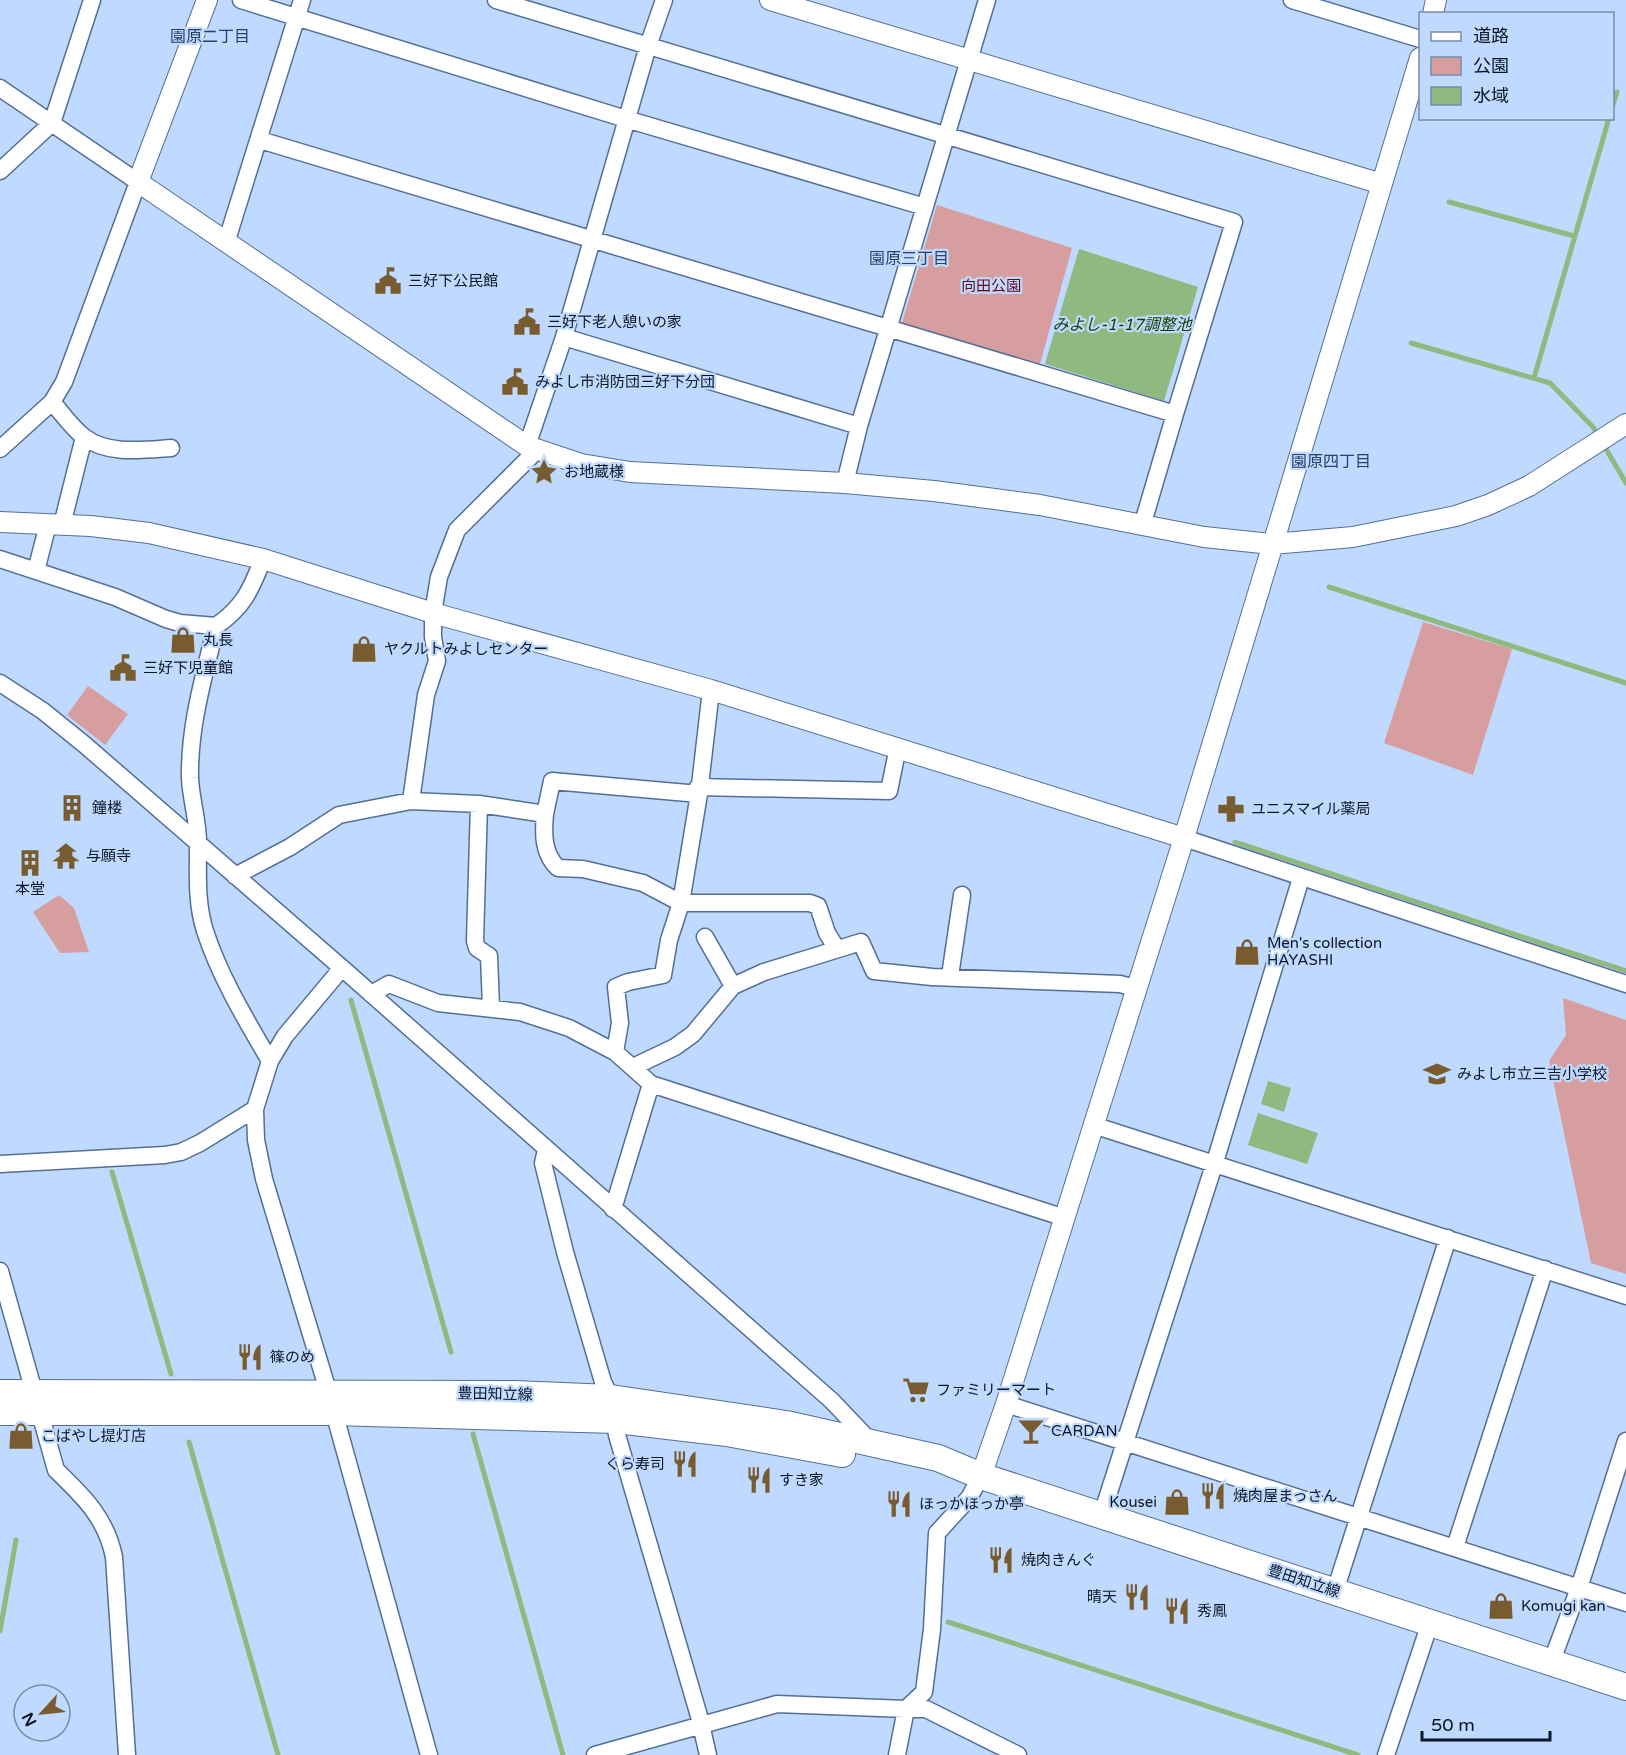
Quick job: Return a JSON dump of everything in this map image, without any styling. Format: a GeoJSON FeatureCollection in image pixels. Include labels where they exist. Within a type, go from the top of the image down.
{"type":"FeatureCollection","features":[{"type":"Feature","properties":{"kind":"main road","name":"豊田知立線"},"geometry":{"type":"LineString","coordinates":[[0,1393],[36,1403]]}},
{"type":"Feature","properties":{"kind":"main road","name":"豊田知立線"},"geometry":{"type":"LineString","coordinates":[[0,1412],[36,1403],[331,1403],[614,1409],[786,1424],[938,1458],[981,1476],[1626,1687]]}},
{"type":"Feature","properties":{"kind":"main road","name":"豊田知立線"},"geometry":{"type":"LineString","coordinates":[[614,1409],[936,1473],[981,1476]]}},
{"type":"Feature","properties":{"kind":"street"},"geometry":{"type":"LineString","coordinates":[[0,171],[52,123],[92,0]]}},
{"type":"Feature","properties":{"kind":"street"},"geometry":{"type":"LineString","coordinates":[[0,449],[52,402],[72,366],[207,0]]}},
{"type":"Feature","properties":{"kind":"street"},"geometry":{"type":"LineString","coordinates":[[241,0],[626,119],[925,207]]}},
{"type":"Feature","properties":{"kind":"street"},"geometry":{"type":"LineString","coordinates":[[226,243],[302,0]]}},
{"type":"Feature","properties":{"kind":"street"},"geometry":{"type":"LineString","coordinates":[[496,0],[1234,222],[1142,526]]}},
{"type":"Feature","properties":{"kind":"street"},"geometry":{"type":"LineString","coordinates":[[411,801],[426,695],[437,661],[433,637],[433,613],[440,577],[457,530],[532,448],[626,119],[664,0]]}},
{"type":"Feature","properties":{"kind":"street"},"geometry":{"type":"LineString","coordinates":[[770,0],[969,62],[1382,184]]}},
{"type":"Feature","properties":{"kind":"street"},"geometry":{"type":"LineString","coordinates":[[846,483],[859,426],[987,0]]}},
{"type":"Feature","properties":{"kind":"street"},"geometry":{"type":"LineString","coordinates":[[1292,0],[1419,39]]}},
{"type":"Feature","properties":{"kind":"street"},"geometry":{"type":"LineString","coordinates":[[897,1755],[906,1709],[924,1692],[932,1629],[937,1533],[969,1498],[981,1476],[1006,1404],[1184,838],[1419,61]]}},
{"type":"Feature","properties":{"kind":"street"},"geometry":{"type":"LineString","coordinates":[[0,88],[532,448],[581,464],[630,471],[846,483],[1040,505],[1204,537],[1272,544],[1353,537],[1456,516],[1488,505],[1529,486],[1626,424]]}},
{"type":"Feature","properties":{"kind":"street"},"geometry":{"type":"LineString","coordinates":[[260,140],[1175,414]]}},
{"type":"Feature","properties":{"kind":"street"},"geometry":{"type":"LineString","coordinates":[[564,337],[859,426]]}},
{"type":"Feature","properties":{"kind":"street"},"geometry":{"type":"LineString","coordinates":[[52,402],[84,437],[99,445],[129,451],[171,448]]}},
{"type":"Feature","properties":{"kind":"street"},"geometry":{"type":"LineString","coordinates":[[36,571],[55,524],[84,437]]}},
{"type":"Feature","properties":{"kind":"street"},"geometry":{"type":"LineString","coordinates":[[0,522],[55,524],[149,533],[263,559],[433,613],[711,690],[898,747],[1184,838],[1626,984]]}},
{"type":"Feature","properties":{"kind":"street"},"geometry":{"type":"LineString","coordinates":[[0,559],[116,597],[166,620],[180,624],[216,626],[236,612],[250,591],[263,559]]}},
{"type":"Feature","properties":{"kind":"street"},"geometry":{"type":"LineString","coordinates":[[216,626],[196,708],[192,747],[190,780],[198,844],[196,879],[205,931],[240,1009],[270,1061]]}},
{"type":"Feature","properties":{"kind":"street"},"geometry":{"type":"LineString","coordinates":[[0,684],[43,711],[342,968],[832,1401],[872,1443]]}},
{"type":"Feature","properties":{"kind":"street"},"geometry":{"type":"LineString","coordinates":[[615,1052],[620,1023],[616,987],[628,982],[663,975],[669,940],[681,903],[711,690]]}},
{"type":"Feature","properties":{"kind":"street"},"geometry":{"type":"LineString","coordinates":[[837,949],[827,933],[818,906],[810,903],[681,903],[643,883],[583,869],[558,868],[552,862],[546,846],[545,814],[552,781],[698,790],[889,791],[898,747]]}},
{"type":"Feature","properties":{"kind":"street"},"geometry":{"type":"LineString","coordinates":[[236,876],[290,847],[339,815],[411,801],[479,804],[545,814]]}},
{"type":"Feature","properties":{"kind":"street"},"geometry":{"type":"LineString","coordinates":[[479,804],[475,941],[477,948],[489,956],[491,1007]]}},
{"type":"Feature","properties":{"kind":"street"},"geometry":{"type":"LineString","coordinates":[[1102,1514],[1215,1162],[1300,878]]}},
{"type":"Feature","properties":{"kind":"street"},"geometry":{"type":"LineString","coordinates":[[950,976],[962,895]]}},
{"type":"Feature","properties":{"kind":"street"},"geometry":{"type":"LineString","coordinates":[[705,938],[733,986]]}},
{"type":"Feature","properties":{"kind":"street"},"geometry":{"type":"LineString","coordinates":[[633,1067],[675,1047],[693,1034],[733,986],[764,972],[861,942],[874,970],[1120,984],[1135,988]]}},
{"type":"Feature","properties":{"kind":"street"},"geometry":{"type":"LineString","coordinates":[[342,968],[285,1036],[270,1061],[255,1109],[256,1140],[264,1179],[331,1403],[429,1755]]}},
{"type":"Feature","properties":{"kind":"street"},"geometry":{"type":"LineString","coordinates":[[371,994],[389,984],[438,1003],[491,1007],[520,1012],[570,1028],[615,1052],[651,1084],[1065,1218]]}},
{"type":"Feature","properties":{"kind":"street"},"geometry":{"type":"LineString","coordinates":[[613,1209],[651,1084]]}},
{"type":"Feature","properties":{"kind":"street"},"geometry":{"type":"LineString","coordinates":[[0,1164],[165,1155],[182,1152],[255,1109]]}},
{"type":"Feature","properties":{"kind":"street"},"geometry":{"type":"LineString","coordinates":[[1093,1125],[1215,1162],[1626,1296]]}},
{"type":"Feature","properties":{"kind":"street"},"geometry":{"type":"LineString","coordinates":[[546,1150],[543,1163],[565,1252],[603,1382],[614,1409],[617,1435],[708,1755]]}},
{"type":"Feature","properties":{"kind":"street"},"geometry":{"type":"LineString","coordinates":[[1335,1591],[1448,1238]]}},
{"type":"Feature","properties":{"kind":"street"},"geometry":{"type":"LineString","coordinates":[[1455,1546],[1545,1269]]}},
{"type":"Feature","properties":{"kind":"street"},"geometry":{"type":"LineString","coordinates":[[0,1271],[56,1470],[80,1493],[110,1534],[114,1557],[127,1755]]}},
{"type":"Feature","properties":{"kind":"street"},"geometry":{"type":"LineString","coordinates":[[1006,1404],[1125,1440],[1357,1518],[1455,1546],[1626,1603]]}},
{"type":"Feature","properties":{"kind":"street"},"geometry":{"type":"LineString","coordinates":[[1551,1663],[1579,1588],[1626,1441]]}},
{"type":"Feature","properties":{"kind":"street"},"geometry":{"type":"LineString","coordinates":[[1386,1755],[1430,1623]]}},
{"type":"Feature","properties":{"kind":"street"},"geometry":{"type":"LineString","coordinates":[[595,1755],[777,1704],[926,1709],[1018,1755]]}},
{"type":"Feature","properties":{"kind":"green space","name":"向田公園"},"geometry":{"type":"Polygon","coordinates":[[[937,205],[1072,248],[1040,364],[902,323],[937,205]]]}},
{"type":"Feature","properties":{"kind":"green space"},"geometry":{"type":"Polygon","coordinates":[[[1423,622],[1512,649],[1473,775],[1384,743],[1423,622]]]}},
{"type":"Feature","properties":{"kind":"green space"},"geometry":{"type":"Polygon","coordinates":[[[88,686],[128,714],[105,745],[67,715],[88,686]]]}},
{"type":"Feature","properties":{"kind":"green space"},"geometry":{"type":"Polygon","coordinates":[[[59,895],[74,908],[89,952],[60,953],[33,912],[59,895]]]}},
{"type":"Feature","properties":{"kind":"green space"},"geometry":{"type":"Polygon","coordinates":[[[1563,998],[1626,1020],[1626,1274],[1591,1263],[1549,1061],[1566,1035],[1563,998]]]}},
{"type":"Feature","properties":{"kind":"water","name":"みよし-1-17調整池"},"geometry":{"type":"Polygon","coordinates":[[[1079,249],[1198,287],[1164,401],[1045,364],[1079,249]]]}},
{"type":"Feature","properties":{"kind":"water"},"geometry":{"type":"Polygon","coordinates":[[[1268,1081],[1291,1088],[1284,1112],[1261,1104],[1268,1081]]]}},
{"type":"Feature","properties":{"kind":"water"},"geometry":{"type":"Polygon","coordinates":[[[1258,1113],[1318,1133],[1307,1164],[1248,1145],[1258,1113]]]}},
{"type":"Feature","properties":{"kind":"waterway"},"geometry":{"type":"LineString","coordinates":[[1614,102],[1617,92]]}},
{"type":"Feature","properties":{"kind":"waterway"},"geometry":{"type":"LineString","coordinates":[[1534,378],[1608,120]]}},
{"type":"Feature","properties":{"kind":"waterway"},"geometry":{"type":"LineString","coordinates":[[1449,202],[1574,236]]}},
{"type":"Feature","properties":{"kind":"waterway"},"geometry":{"type":"LineString","coordinates":[[1411,343],[1550,383],[1593,427],[1626,483]]}},
{"type":"Feature","properties":{"kind":"waterway"},"geometry":{"type":"LineString","coordinates":[[1329,587],[1626,683]]}},
{"type":"Feature","properties":{"kind":"waterway"},"geometry":{"type":"LineString","coordinates":[[1235,842],[1626,971]]}},
{"type":"Feature","properties":{"kind":"waterway"},"geometry":{"type":"LineString","coordinates":[[351,1000],[451,1352]]}},
{"type":"Feature","properties":{"kind":"waterway"},"geometry":{"type":"LineString","coordinates":[[112,1172],[171,1374]]}},
{"type":"Feature","properties":{"kind":"waterway"},"geometry":{"type":"LineString","coordinates":[[473,1434],[563,1755]]}},
{"type":"Feature","properties":{"kind":"waterway"},"geometry":{"type":"LineString","coordinates":[[189,1442],[278,1755]]}},
{"type":"Feature","properties":{"kind":"waterway"},"geometry":{"type":"LineString","coordinates":[[0,1631],[16,1540]]}},
{"type":"Feature","properties":{"kind":"waterway"},"geometry":{"type":"LineString","coordinates":[[948,1622],[1358,1755]]}},
{"type":"Feature","properties":{"kind":"place","name":"三好下公民館"},"geometry":{"type":"Point","coordinates":[388,281]}},
{"type":"Feature","properties":{"kind":"place","name":"三好下老人憩いの家"},"geometry":{"type":"Point","coordinates":[527,322]}},
{"type":"Feature","properties":{"kind":"place","name":"みよし市消防団三好下分団"},"geometry":{"type":"Point","coordinates":[515,382]}},
{"type":"Feature","properties":{"kind":"place","name":"お地蔵様"},"geometry":{"type":"Point","coordinates":[544,472]}},
{"type":"Feature","properties":{"kind":"place","name":"丸長"},"geometry":{"type":"Point","coordinates":[183,640]}},
{"type":"Feature","properties":{"kind":"place","name":"ヤクルトみよしセンター"},"geometry":{"type":"Point","coordinates":[364,649]}},
{"type":"Feature","properties":{"kind":"place","name":"三好下児童館"},"geometry":{"type":"Point","coordinates":[123,668]}},
{"type":"Feature","properties":{"kind":"place","name":"鐘楼"},"geometry":{"type":"Point","coordinates":[72,808]}},
{"type":"Feature","properties":{"kind":"place","name":"ユニスマイル薬局"},"geometry":{"type":"Point","coordinates":[1231,809]}},
{"type":"Feature","properties":{"kind":"place","name":"与願寺"},"geometry":{"type":"Point","coordinates":[66,856]}},
{"type":"Feature","properties":{"kind":"place","name":"本堂"},"geometry":{"type":"Point","coordinates":[30,863]}},
{"type":"Feature","properties":{"kind":"place","name":"Men's collection HAYASHI"},"geometry":{"type":"Point","coordinates":[1247,952]}},
{"type":"Feature","properties":{"kind":"place","name":"みよし市立三吉小学校"},"geometry":{"type":"Point","coordinates":[1437,1074]}},
{"type":"Feature","properties":{"kind":"place","name":"篠のめ"},"geometry":{"type":"Point","coordinates":[250,1357]}},
{"type":"Feature","properties":{"kind":"place","name":"ファミリーマート"},"geometry":{"type":"Point","coordinates":[916,1390]}},
{"type":"Feature","properties":{"kind":"place","name":"CARDAN"},"geometry":{"type":"Point","coordinates":[1031,1431]}},
{"type":"Feature","properties":{"kind":"place","name":"こばやし提灯店"},"geometry":{"type":"Point","coordinates":[21,1436]}},
{"type":"Feature","properties":{"kind":"place","name":"くら寿司"},"geometry":{"type":"Point","coordinates":[685,1464]}},
{"type":"Feature","properties":{"kind":"place","name":"すき家"},"geometry":{"type":"Point","coordinates":[759,1480]}},
{"type":"Feature","properties":{"kind":"place","name":"焼肉屋まっさん"},"geometry":{"type":"Point","coordinates":[1213,1496]}},
{"type":"Feature","properties":{"kind":"place","name":"Kousei"},"geometry":{"type":"Point","coordinates":[1177,1502]}},
{"type":"Feature","properties":{"kind":"place","name":"ほっかほっか亭"},"geometry":{"type":"Point","coordinates":[899,1504]}},
{"type":"Feature","properties":{"kind":"place","name":"焼肉きんぐ"},"geometry":{"type":"Point","coordinates":[1001,1560]}},
{"type":"Feature","properties":{"kind":"place","name":"晴天"},"geometry":{"type":"Point","coordinates":[1137,1597]}},
{"type":"Feature","properties":{"kind":"place","name":"Komugi kan"},"geometry":{"type":"Point","coordinates":[1501,1606]}},
{"type":"Feature","properties":{"kind":"place","name":"秀鳳"},"geometry":{"type":"Point","coordinates":[1177,1611]}},
{"type":"Feature","properties":{"kind":"district","name":"園原二丁目"},"geometry":{"type":"Point","coordinates":[210,37]}},
{"type":"Feature","properties":{"kind":"district","name":"園原三丁目"},"geometry":{"type":"Point","coordinates":[909,259]}},
{"type":"Feature","properties":{"kind":"district","name":"園原四丁目"},"geometry":{"type":"Point","coordinates":[1331,462]}}]}
